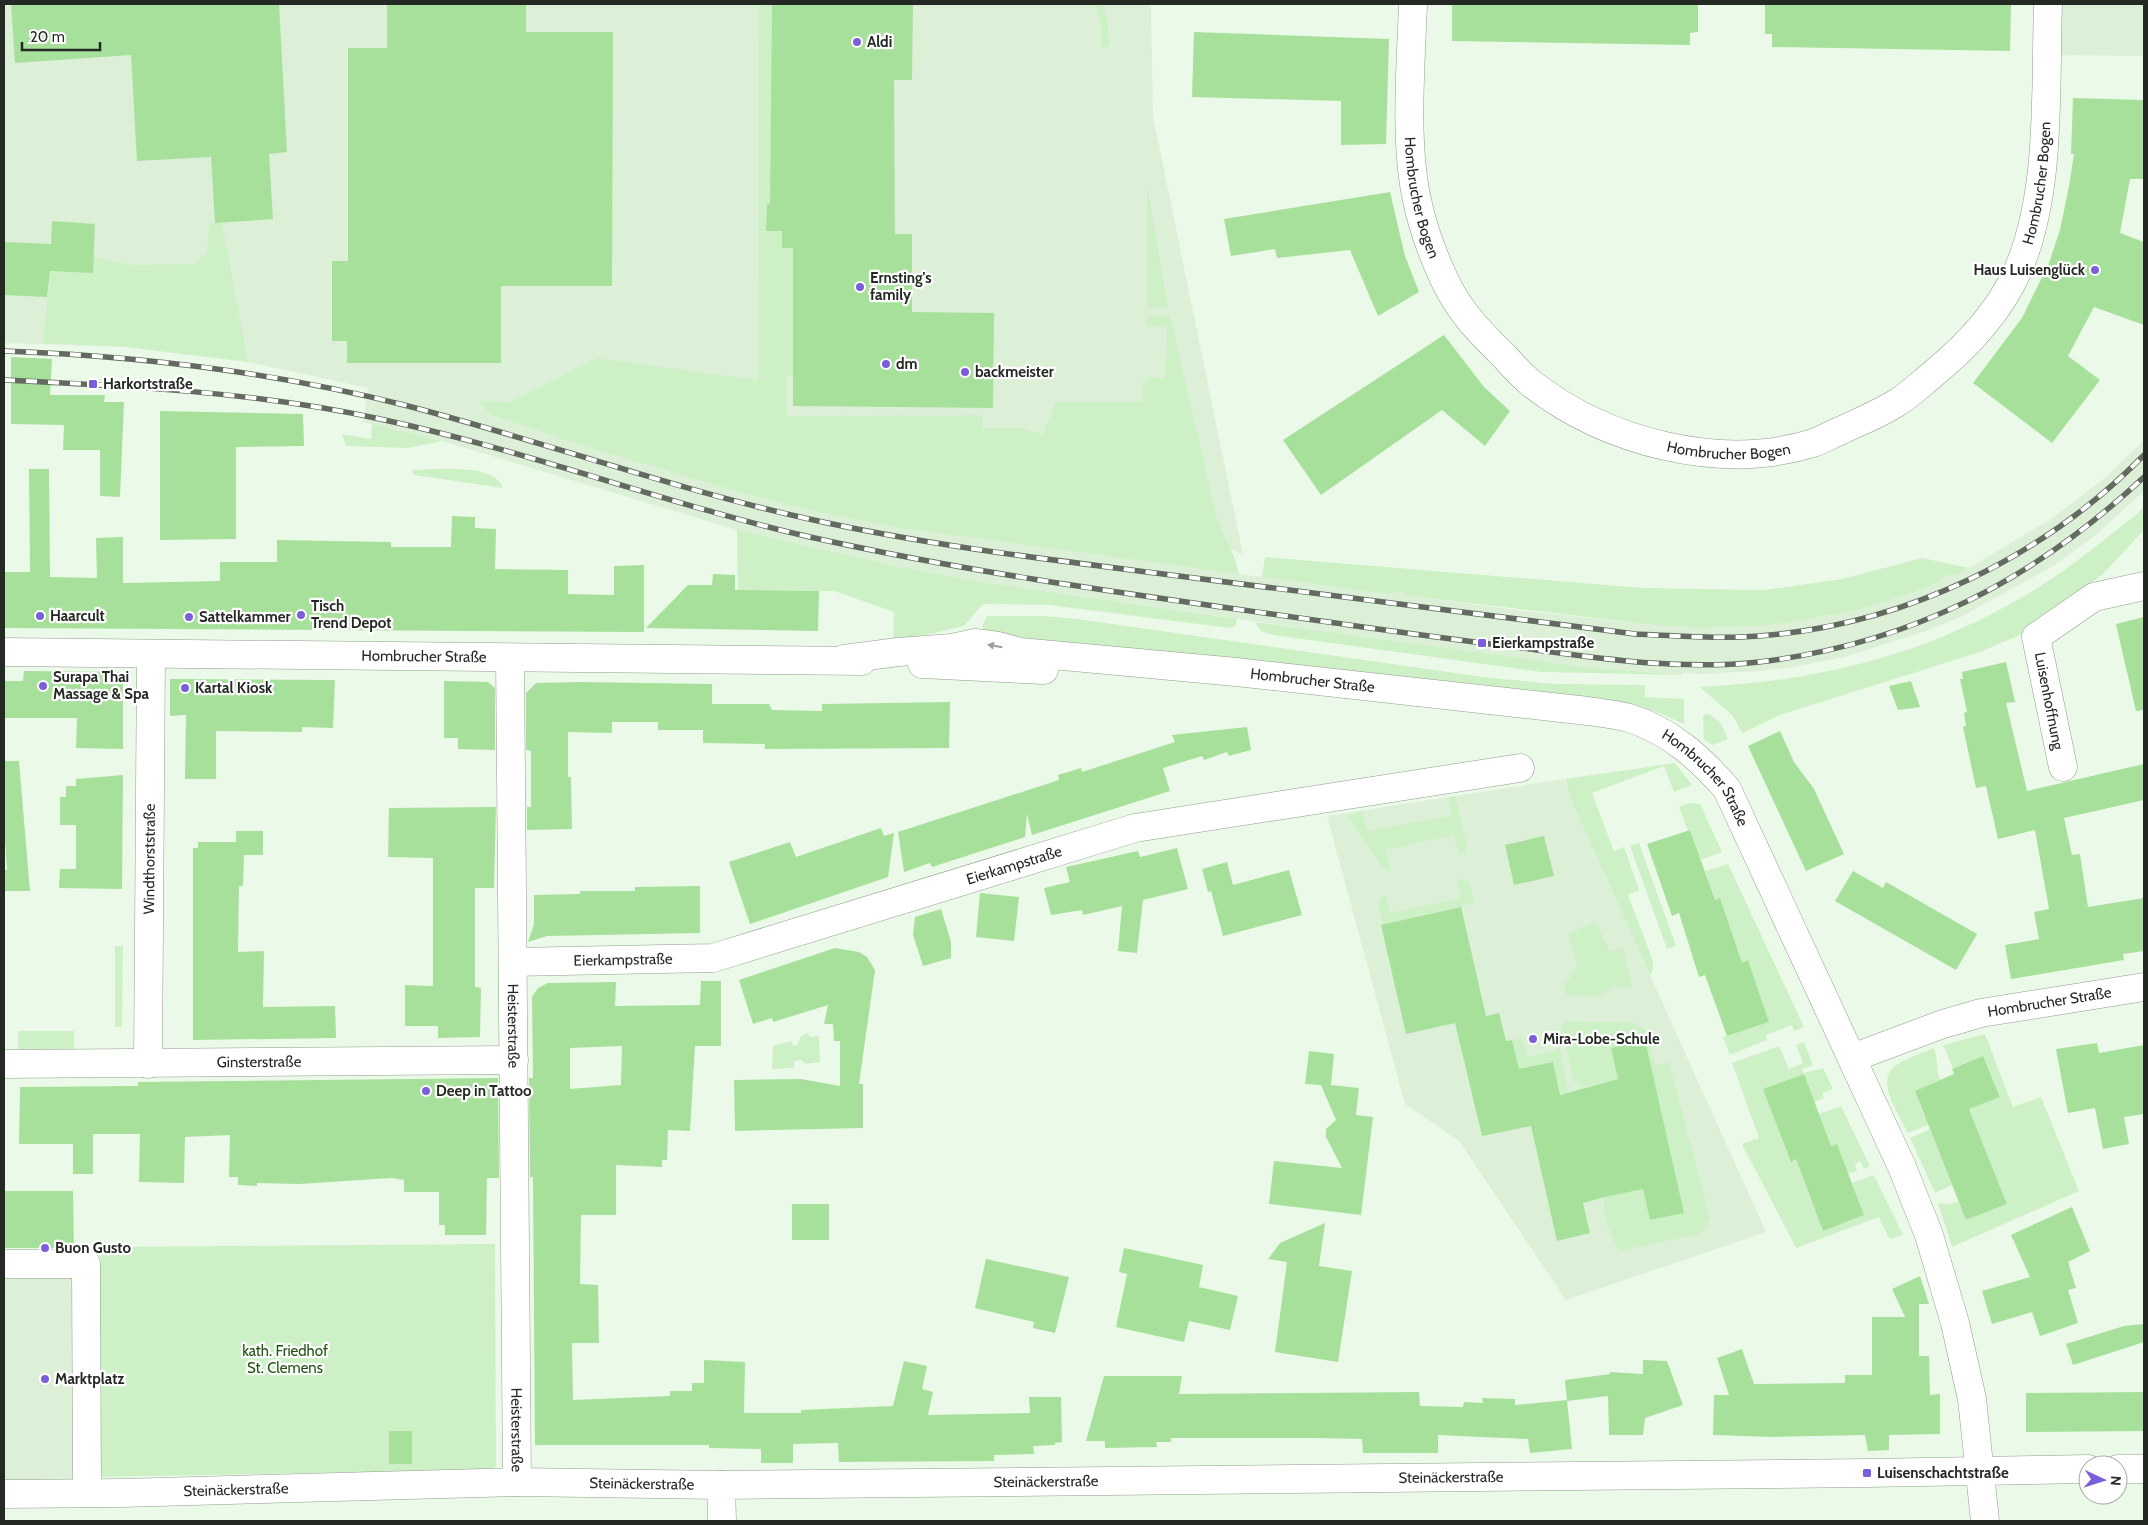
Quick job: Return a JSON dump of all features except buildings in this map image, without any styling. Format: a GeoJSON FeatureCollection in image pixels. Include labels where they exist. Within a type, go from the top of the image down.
{"type":"FeatureCollection","features":[{"type":"Feature","properties":{"kind":"street","name":"Hombrucher Bogen"},"geometry":{"type":"LineString","coordinates":[[1413,4],[1411,151],[1416,198],[1426,237],[1444,277],[1470,324],[1529,382],[1563,406],[1612,430],[1663,447],[1716,453],[1764,452],[1813,443],[1871,416],[1900,401],[1947,362],[1989,318],[2016,274],[2035,223],[2042,172],[2048,4]]}},
{"type":"Feature","properties":{"kind":"street","name":"Luisenhoffnung"},"geometry":{"type":"LineString","coordinates":[[2063,768],[2036,637],[2094,597],[2144,586]]}},
{"type":"Feature","properties":{"kind":"street","name":"Hombrucher Straße"},"geometry":{"type":"LineString","coordinates":[[4,652],[510,658],[844,659],[952,648],[975,643],[998,646],[1020,652],[1588,711],[1629,718],[1666,734],[1703,762],[1727,789],[1852,1058],[1943,1024],[1981,1013],[2144,987]]}},
{"type":"Feature","properties":{"kind":"street","name":"Windthorststraße"},"geometry":{"type":"LineString","coordinates":[[148,1064],[151,655]]}},
{"type":"Feature","properties":{"kind":"street","name":"Heisterstraße"},"geometry":{"type":"LineString","coordinates":[[510,658],[517,1482]]}},
{"type":"Feature","properties":{"kind":"street","name":"Eierkampstraße"},"geometry":{"type":"LineString","coordinates":[[512,962],[712,958],[1135,828],[1520,768]]}},
{"type":"Feature","properties":{"kind":"street"},"geometry":{"type":"LineString","coordinates":[[1852,1058],[1902,1167],[1929,1236],[1955,1323],[1972,1399],[1978,1472],[1985,1521]]}},
{"type":"Feature","properties":{"kind":"street","name":"Ginsterstraße"},"geometry":{"type":"LineString","coordinates":[[4,1064],[148,1064],[514,1073]]}},
{"type":"Feature","properties":{"kind":"street"},"geometry":{"type":"LineString","coordinates":[[4,1264],[86,1264],[87,1493]]}},
{"type":"Feature","properties":{"kind":"street"},"geometry":{"type":"LineString","coordinates":[[2128,1468],[2144,1468]]}},
{"type":"Feature","properties":{"kind":"street","name":"Steinäckerstraße"},"geometry":{"type":"LineString","coordinates":[[4,1494],[517,1482],[721,1485],[1978,1472],[2078,1469]]}},
{"type":"Feature","properties":{"kind":"street"},"geometry":{"type":"LineString","coordinates":[[721,1485],[722,1521]]}},
{"type":"Feature","properties":{"kind":"shaded area"},"geometry":{"type":"Polygon","coordinates":[[[4,4],[1151,4],[1153,116],[1243,555],[1159,516],[479,400],[907,529],[1388,594],[1400,592],[1410,596],[1517,610],[1664,626],[1683,625],[1694,628],[1762,626],[1812,619],[1823,615],[1836,615],[1935,584],[1945,576],[1957,575],[2051,519],[2105,478],[2144,440],[2144,491],[2097,534],[2055,565],[1961,617],[1923,632],[1845,657],[1760,671],[1682,673],[1682,675],[1584,667],[1490,655],[975,581],[896,566],[737,530],[442,441],[363,422],[368,388],[248,362],[127,347],[4,343],[4,4]]]}},
{"type":"Feature","properties":{"kind":"shaded area"},"geometry":{"type":"Polygon","coordinates":[[[2042,4],[2144,4],[2144,56],[2039,55],[2042,4]]]}},
{"type":"Feature","properties":{"kind":"shaded area","name":"Mira-Lobe-Schule"},"geometry":{"type":"Polygon","coordinates":[[[1564,779],[1571,800],[1766,1232],[1566,1300],[1459,1141],[1405,1104],[1327,816],[1564,779]]]}},
{"type":"Feature","properties":{"kind":"shaded area","name":"Marktplatz"},"geometry":{"type":"Polygon","coordinates":[[[4,1264],[86,1264],[87,1493],[4,1494],[4,1264]]]}},
{"type":"Feature","properties":{"kind":"green space"},"geometry":{"type":"Polygon","coordinates":[[[759,4],[772,4],[770,204],[767,204],[766,231],[782,231],[782,248],[793,248],[793,375],[787,376],[787,416],[983,415],[982,428],[1023,428],[1043,435],[1055,402],[1143,402],[1143,382],[1145,382],[1146,378],[1165,378],[1167,327],[1147,326],[1147,316],[1170,315],[1217,519],[1235,559],[1239,574],[907,529],[818,512],[739,492],[565,440],[491,415],[478,400],[508,403],[597,358],[758,380],[759,4]]]}},
{"type":"Feature","properties":{"kind":"green space"},"geometry":{"type":"Polygon","coordinates":[[[1096,4],[1104,6],[1108,24],[1109,47],[1101,47],[1101,23],[1096,4]]]}},
{"type":"Feature","properties":{"kind":"green space"},"geometry":{"type":"Polygon","coordinates":[[[1147,185],[1168,307],[1147,308],[1147,185]]]}},
{"type":"Feature","properties":{"kind":"green space"},"geometry":{"type":"Polygon","coordinates":[[[222,222],[248,362],[127,347],[43,343],[50,271],[94,257],[130,265],[194,264],[207,252],[209,224],[222,222]]]}},
{"type":"Feature","properties":{"kind":"green space"},"geometry":{"type":"Polygon","coordinates":[[[372,424],[442,441],[408,448],[346,446],[342,434],[371,439],[372,424]]]}},
{"type":"Feature","properties":{"kind":"green space"},"geometry":{"type":"Polygon","coordinates":[[[463,469],[476,471],[488,474],[497,480],[503,488],[414,475],[412,470],[463,469]]]}},
{"type":"Feature","properties":{"kind":"green space"},"geometry":{"type":"Polygon","coordinates":[[[2144,507],[2144,530],[2103,574],[2027,632],[1980,652],[1780,715],[1742,733],[1733,716],[1700,687],[1755,683],[1809,675],[1862,663],[1912,648],[1962,628],[2009,605],[2055,576],[2144,507]]]}},
{"type":"Feature","properties":{"kind":"green space"},"geometry":{"type":"Polygon","coordinates":[[[737,530],[896,566],[975,581],[1237,619],[1236,625],[1230,628],[1049,605],[983,604],[964,626],[908,639],[893,639],[894,612],[834,591],[761,590],[738,595],[737,530]]]}},
{"type":"Feature","properties":{"kind":"green space"},"geometry":{"type":"Polygon","coordinates":[[[1265,557],[1643,588],[1765,590],[1842,579],[1922,558],[1969,568],[1957,575],[1945,576],[1935,584],[1888,601],[1836,615],[1823,615],[1812,619],[1762,626],[1694,628],[1683,625],[1664,626],[1410,596],[1400,592],[1388,594],[1262,577],[1265,557]]]}},
{"type":"Feature","properties":{"kind":"green space"},"geometry":{"type":"Polygon","coordinates":[[[987,616],[1045,616],[1077,619],[1483,677],[1554,684],[1645,685],[1645,697],[1684,699],[1684,724],[1662,714],[1633,705],[1213,656],[1127,652],[983,636],[983,624],[987,616]]]}},
{"type":"Feature","properties":{"kind":"green space"},"geometry":{"type":"Polygon","coordinates":[[[1255,622],[1584,667],[1682,675],[1542,672],[1273,635],[1261,631],[1255,622]]]}},
{"type":"Feature","properties":{"kind":"green space"},"geometry":{"type":"Polygon","coordinates":[[[1709,714],[1720,722],[1728,739],[1713,745],[1704,740],[1703,715],[1709,714]]]}},
{"type":"Feature","properties":{"kind":"green space"},"geometry":{"type":"Polygon","coordinates":[[[1675,763],[1692,785],[1674,792],[1664,766],[1592,793],[1614,851],[1624,847],[1639,890],[1628,895],[1653,961],[1653,969],[1650,975],[1571,800],[1565,779],[1675,763]]]}},
{"type":"Feature","properties":{"kind":"green space"},"geometry":{"type":"Polygon","coordinates":[[[1455,796],[1467,846],[1465,852],[1459,855],[1454,835],[1386,850],[1390,871],[1383,868],[1347,816],[1363,811],[1366,831],[1451,816],[1449,797],[1455,796]]]}},
{"type":"Feature","properties":{"kind":"green space"},"geometry":{"type":"Polygon","coordinates":[[[1689,803],[1700,804],[1722,852],[1701,860],[1679,807],[1689,803]]]}},
{"type":"Feature","properties":{"kind":"green space"},"geometry":{"type":"Polygon","coordinates":[[[1639,843],[1676,946],[1667,949],[1630,846],[1639,843]]]}},
{"type":"Feature","properties":{"kind":"green space"},"geometry":{"type":"Polygon","coordinates":[[[1728,864],[1804,1027],[1794,1031],[1792,1025],[1766,1035],[1767,1040],[1730,1055],[1723,1037],[1768,1022],[1748,960],[1742,963],[1719,899],[1715,900],[1705,871],[1728,864]]]}},
{"type":"Feature","properties":{"kind":"green space"},"geometry":{"type":"Polygon","coordinates":[[[1462,879],[1469,882],[1475,903],[1383,925],[1378,905],[1383,896],[1386,895],[1390,913],[1461,898],[1457,880],[1462,879]]]}},
{"type":"Feature","properties":{"kind":"green space"},"geometry":{"type":"Polygon","coordinates":[[[1595,922],[1610,951],[1623,948],[1633,988],[1611,987],[1604,996],[1566,995],[1564,986],[1577,966],[1568,934],[1595,922]]]}},
{"type":"Feature","properties":{"kind":"green space"},"geometry":{"type":"Polygon","coordinates":[[[115,946],[123,946],[122,1027],[115,1027],[115,946]]]}},
{"type":"Feature","properties":{"kind":"green space"},"geometry":{"type":"Polygon","coordinates":[[[1563,1021],[1635,1023],[1645,1030],[1655,1065],[1669,1062],[1710,1219],[1701,1234],[1619,1251],[1605,1218],[1605,1197],[1643,1189],[1650,1220],[1683,1213],[1611,1048],[1618,1079],[1580,1088],[1579,1081],[1574,1082],[1564,1039],[1559,1040],[1563,1021]]]}},
{"type":"Feature","properties":{"kind":"green space"},"geometry":{"type":"Polygon","coordinates":[[[18,1031],[74,1031],[74,1050],[18,1049],[18,1031]]]}},
{"type":"Feature","properties":{"kind":"green space"},"geometry":{"type":"Polygon","coordinates":[[[808,1033],[810,1037],[819,1036],[820,1062],[805,1064],[802,1060],[794,1061],[794,1068],[772,1069],[773,1046],[791,1041],[794,1046],[798,1044],[801,1036],[808,1033]]]}},
{"type":"Feature","properties":{"kind":"green space"},"geometry":{"type":"Polygon","coordinates":[[[1985,1034],[2013,1107],[2041,1097],[2079,1191],[1952,1247],[1938,1203],[1949,1204],[1959,1201],[1966,1220],[2007,1204],[1969,1109],[2000,1096],[1983,1056],[1953,1069],[1943,1045],[1985,1034]]]}},
{"type":"Feature","properties":{"kind":"green space"},"geometry":{"type":"Polygon","coordinates":[[[1522,1037],[1527,1057],[1557,1050],[1559,1045],[1569,1092],[1560,1094],[1553,1062],[1519,1069],[1512,1040],[1522,1037]]]}},
{"type":"Feature","properties":{"kind":"green space"},"geometry":{"type":"Polygon","coordinates":[[[1804,1042],[1813,1065],[1802,1069],[1804,1073],[1823,1068],[1833,1089],[1822,1093],[1824,1098],[1814,1102],[1804,1074],[1764,1089],[1791,1161],[1796,1159],[1823,1231],[1864,1215],[1852,1183],[1874,1175],[1903,1235],[1891,1239],[1887,1235],[1879,1217],[1796,1248],[1742,1144],[1759,1138],[1732,1063],[1779,1046],[1789,1069],[1803,1063],[1796,1045],[1804,1042]]]}},
{"type":"Feature","properties":{"kind":"green space"},"geometry":{"type":"Polygon","coordinates":[[[1934,1048],[1940,1080],[1915,1091],[1924,1115],[1932,1123],[1908,1133],[1890,1097],[1887,1078],[1891,1070],[1898,1064],[1934,1048]]]}},
{"type":"Feature","properties":{"kind":"green space"},"geometry":{"type":"Polygon","coordinates":[[[1841,1106],[1870,1166],[1864,1169],[1860,1161],[1855,1164],[1857,1171],[1848,1174],[1837,1144],[1831,1146],[1819,1114],[1841,1106]]]}},
{"type":"Feature","properties":{"kind":"green space"},"geometry":{"type":"Polygon","coordinates":[[[1930,1129],[1952,1185],[1935,1193],[1910,1138],[1930,1129]]]}},
{"type":"Feature","properties":{"kind":"green space","name":"kath. Friedhof St. Clemens"},"geometry":{"type":"Polygon","coordinates":[[[495,1244],[496,1465],[492,1470],[405,1474],[367,1472],[100,1477],[100,1247],[495,1244]]]}},
{"type":"Feature","properties":{"kind":"railway"},"geometry":{"type":"LineString","coordinates":[[4,351],[106,357],[207,368],[258,375],[358,394],[458,420],[708,494],[809,519],[897,536],[1074,563],[1635,634],[1666,636],[1744,637],[1813,629],[1866,618],[1918,601],[1968,580],[2016,555],[2062,525],[2104,492],[2144,455]]}},
{"type":"Feature","properties":{"kind":"railway"},"geometry":{"type":"LineString","coordinates":[[4,380],[193,392],[287,402],[380,419],[488,446],[756,524],[944,564],[1011,576],[1396,632],[1648,663],[1703,665],[1759,662],[1814,653],[1867,640],[1918,623],[1967,601],[2014,576],[2059,547],[2102,514],[2144,477]]}},
{"type":"Feature","properties":{"kind":"place","name":"Aldi"},"geometry":{"type":"Point","coordinates":[857,42]}},
{"type":"Feature","properties":{"kind":"place","name":"Haus Luisenglück"},"geometry":{"type":"Point","coordinates":[2095,270]}},
{"type":"Feature","properties":{"kind":"place","name":"Ernsting's family"},"geometry":{"type":"Point","coordinates":[860,287]}},
{"type":"Feature","properties":{"kind":"place","name":"dm"},"geometry":{"type":"Point","coordinates":[886,364]}},
{"type":"Feature","properties":{"kind":"place","name":"backmeister"},"geometry":{"type":"Point","coordinates":[965,372]}},
{"type":"Feature","properties":{"kind":"place","name":"Harkortstraße"},"geometry":{"type":"Point","coordinates":[93,384]}},
{"type":"Feature","properties":{"kind":"place","name":"Tisch Trend Depot"},"geometry":{"type":"Point","coordinates":[301,615]}},
{"type":"Feature","properties":{"kind":"place","name":"Haarcult"},"geometry":{"type":"Point","coordinates":[40,616]}},
{"type":"Feature","properties":{"kind":"place","name":"Sattelkammer"},"geometry":{"type":"Point","coordinates":[189,617]}},
{"type":"Feature","properties":{"kind":"place","name":"Eierkampstraße"},"geometry":{"type":"Point","coordinates":[1482,643]}},
{"type":"Feature","properties":{"kind":"place","name":"Surapa Thai Massage & Spa"},"geometry":{"type":"Point","coordinates":[43,686]}},
{"type":"Feature","properties":{"kind":"place","name":"Kartal Kiosk"},"geometry":{"type":"Point","coordinates":[185,688]}},
{"type":"Feature","properties":{"kind":"place","name":"Mira-Lobe-Schule"},"geometry":{"type":"Point","coordinates":[1533,1039]}},
{"type":"Feature","properties":{"kind":"place","name":"Deep in Tattoo"},"geometry":{"type":"Point","coordinates":[426,1091]}},
{"type":"Feature","properties":{"kind":"place","name":"Buon Gusto"},"geometry":{"type":"Point","coordinates":[45,1248]}},
{"type":"Feature","properties":{"kind":"place","name":"Marktplatz"},"geometry":{"type":"Point","coordinates":[45,1379]}},
{"type":"Feature","properties":{"kind":"place","name":"Luisenschachtstraße"},"geometry":{"type":"Point","coordinates":[1867,1473]}}]}
